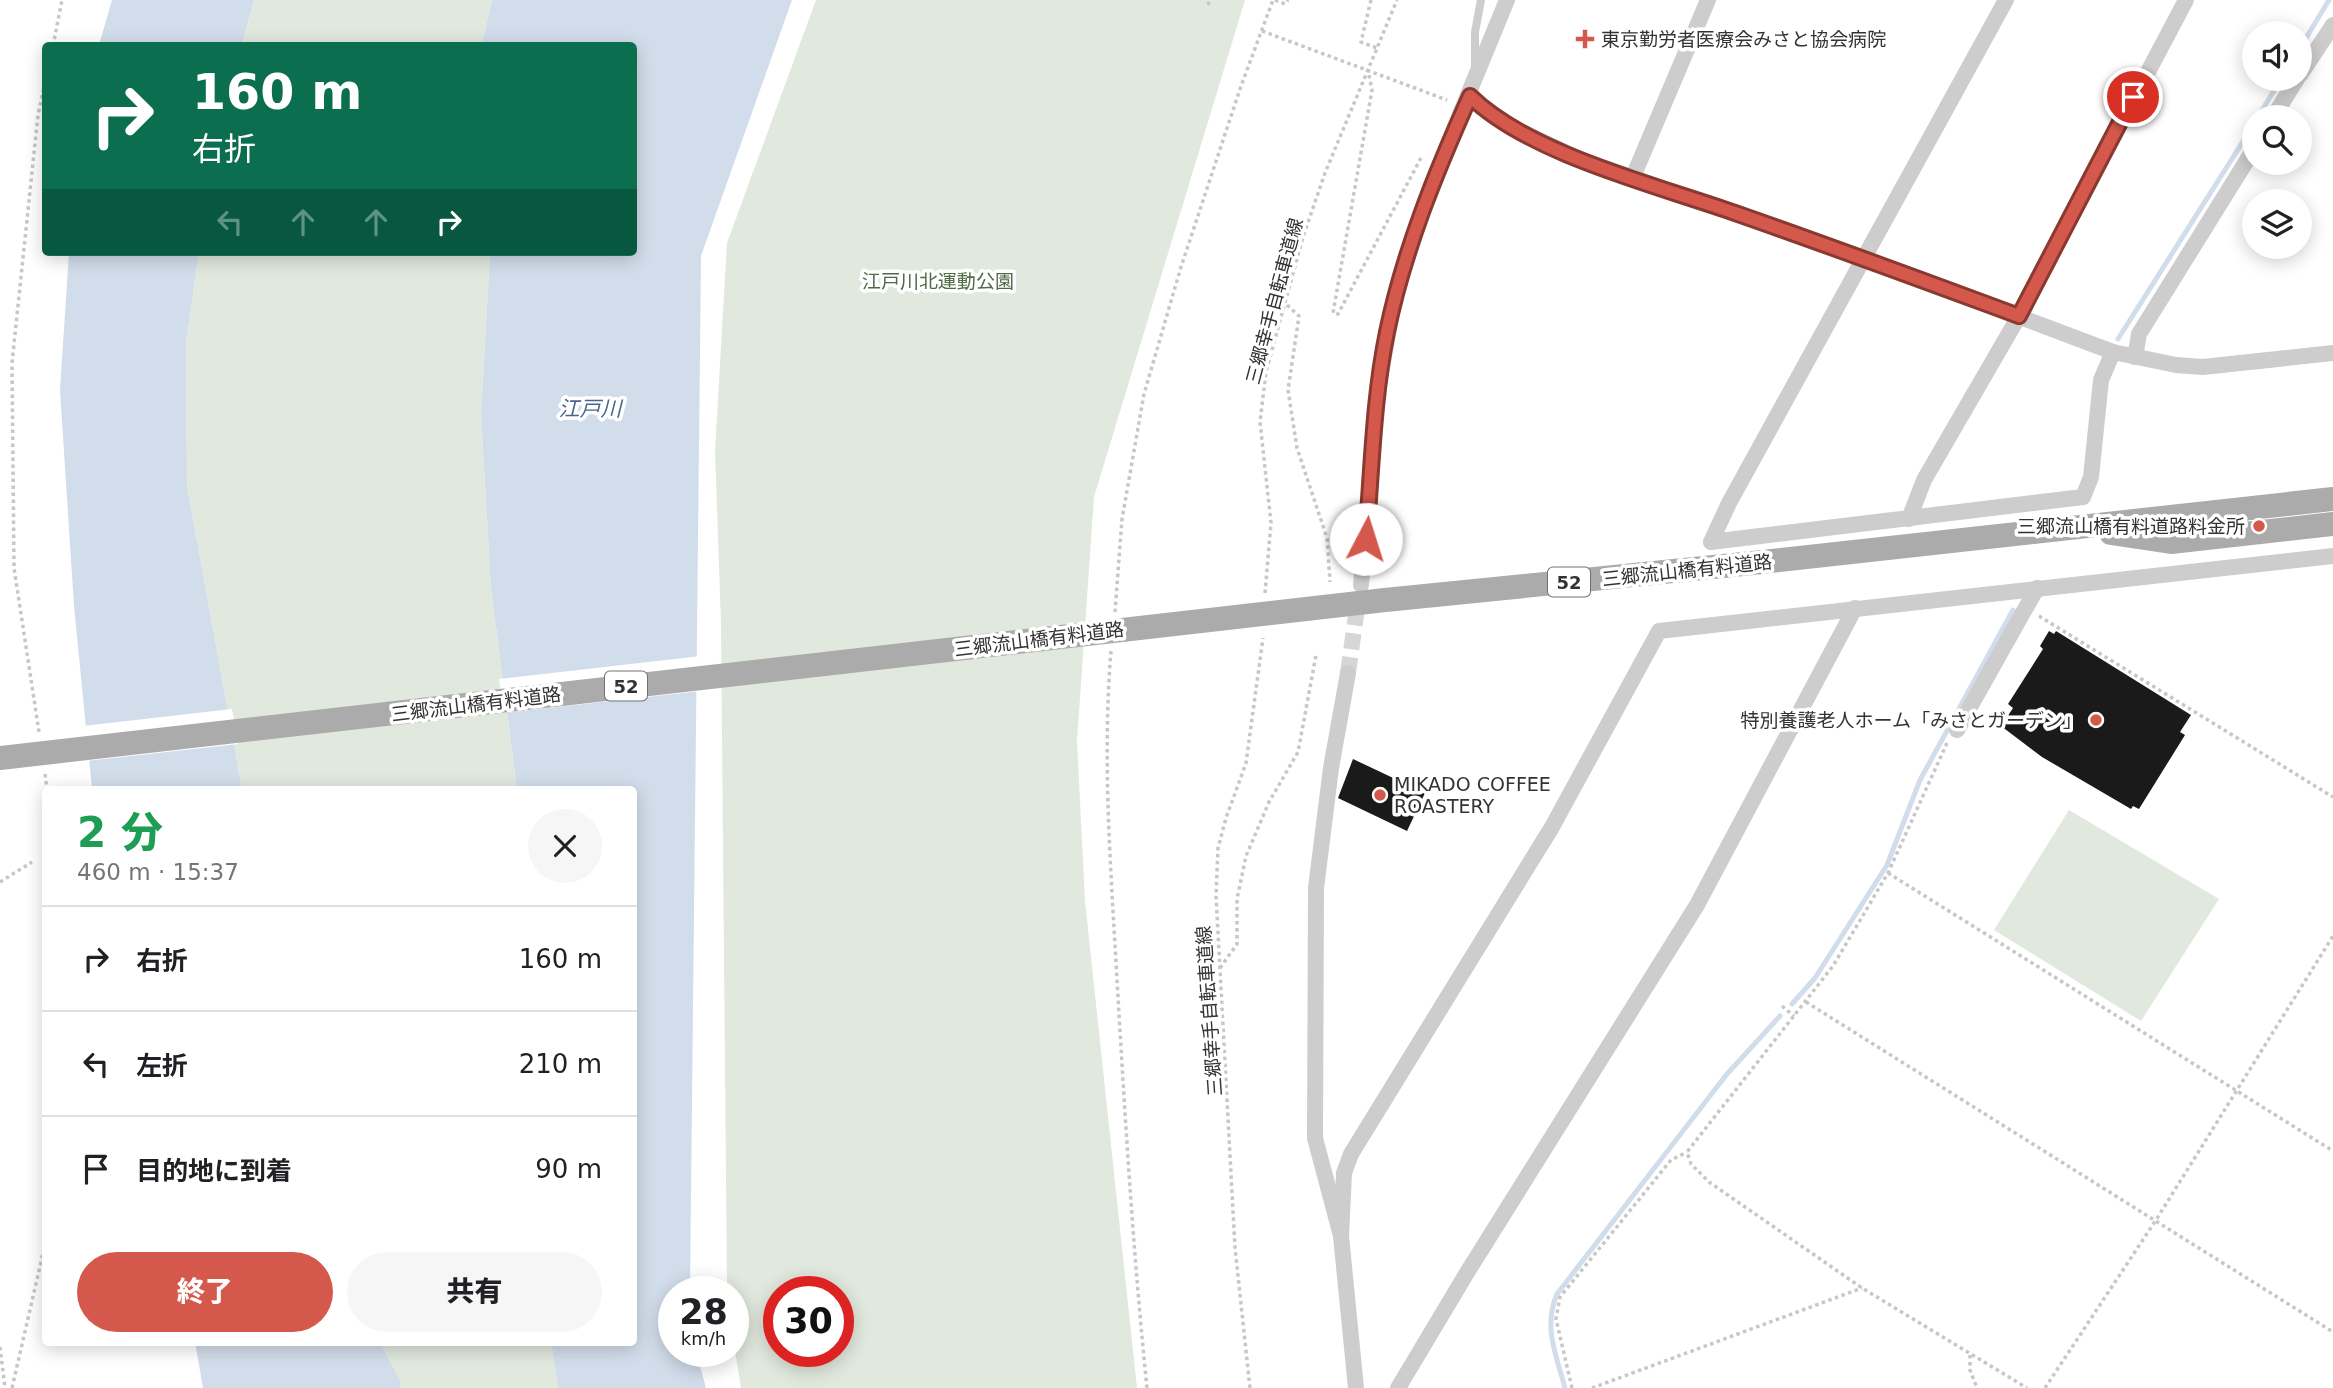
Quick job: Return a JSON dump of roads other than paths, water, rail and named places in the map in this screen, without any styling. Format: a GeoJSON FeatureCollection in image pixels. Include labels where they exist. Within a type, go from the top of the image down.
{"type":"FeatureCollection","features":[{"type":"Feature","properties":{"kind":"main road","name":"三郷流山橋有料道路"},"geometry":{"type":"LineString","coordinates":[[0,758],[1385,600],[1753,563],[2333,499]]}},
{"type":"Feature","properties":{"kind":"main road","name":"三郷流山橋有料道路"},"geometry":{"type":"LineString","coordinates":[[2079,528],[2171,542],[2333,524]]}},
{"type":"Feature","properties":{"kind":"street"},"geometry":{"type":"LineString","coordinates":[[1361,584],[1378,388],[1395,296],[1431,185],[1507,0]]}},
{"type":"Feature","properties":{"kind":"street"},"geometry":{"type":"LineString","coordinates":[[1633,177],[1708,0]]}},
{"type":"Feature","properties":{"kind":"street"},"geometry":{"type":"LineString","coordinates":[[2007,0],[1729,503],[1712,541],[2083,497],[2091,477],[2101,380],[2113,352]]}},
{"type":"Feature","properties":{"kind":"street"},"geometry":{"type":"LineString","coordinates":[[1909,519],[1924,480],[2019,316],[2186,0]]}},
{"type":"Feature","properties":{"kind":"street"},"geometry":{"type":"LineString","coordinates":[[2312,56],[2333,25]]}},
{"type":"Feature","properties":{"kind":"street"},"geometry":{"type":"LineString","coordinates":[[1472,90],[1486,111],[1538,141],[1863,258],[2113,352],[2203,367],[2333,352]]}},
{"type":"Feature","properties":{"kind":"street"},"geometry":{"type":"LineString","coordinates":[[2134,357],[2139,334],[2242,168]]}},
{"type":"Feature","properties":{"kind":"street"},"geometry":{"type":"LineString","coordinates":[[1356,1388],[1341,1236],[1343,1173],[1351,1154],[1552,827],[1659,631],[2333,555]]}},
{"type":"Feature","properties":{"kind":"street"},"geometry":{"type":"LineString","coordinates":[[1956,730],[2037,588]]}},
{"type":"Feature","properties":{"kind":"street"},"geometry":{"type":"LineString","coordinates":[[1398,1388],[1468,1271],[1698,905],[1807,694],[1855,608]]}},
{"type":"Feature","properties":{"kind":"street"},"geometry":{"type":"LineString","coordinates":[[1341,1236],[1315,1138],[1315,941],[1321,841],[1348,673]]}},
{"type":"Feature","properties":{"kind":"lane"},"geometry":{"type":"LineString","coordinates":[[1472,90],[1475,32],[1481,0]]}},
{"type":"Feature","properties":{"kind":"water"},"geometry":{"type":"Polygon","coordinates":[[[112,0],[254,0],[243,42],[100,42],[112,0]]]}},
{"type":"Feature","properties":{"kind":"water","name":"江戸川"},"geometry":{"type":"Polygon","coordinates":[[[492,0],[792,0],[701,256],[690,1276],[658,1276],[658,1367],[700,1367],[706,1388],[558,1388],[552,1346],[637,1346],[637,786],[517,786],[491,589],[481,415],[490,256],[637,256],[637,42],[482,42],[492,0]]]}},
{"type":"Feature","properties":{"kind":"water"},"geometry":{"type":"Polygon","coordinates":[[[69,256],[198,256],[186,343],[187,486],[241,786],[92,786],[74,606],[60,390],[69,256]]]}},
{"type":"Feature","properties":{"kind":"water"},"geometry":{"type":"Polygon","coordinates":[[[196,1346],[382,1346],[400,1380],[400,1388],[203,1388],[196,1346]]]}},
{"type":"Feature","properties":{"kind":"waterway"},"geometry":{"type":"LineString","coordinates":[[2312,28],[2329,0]]}},
{"type":"Feature","properties":{"kind":"waterway"},"geometry":{"type":"LineString","coordinates":[[2265,105],[2274,91]]}},
{"type":"Feature","properties":{"kind":"waterway"},"geometry":{"type":"LineString","coordinates":[[2118,339],[2242,143]]}},
{"type":"Feature","properties":{"kind":"waterway"},"geometry":{"type":"LineString","coordinates":[[1792,1004],[1815,978],[1887,865],[1920,780],[2013,610]]}},
{"type":"Feature","properties":{"kind":"waterway"},"geometry":{"type":"LineString","coordinates":[[1565,1388],[1552,1341],[1551,1318],[1557,1294],[1727,1074],[1780,1016]]}},
{"type":"Feature","properties":{"kind":"tunnel"},"geometry":{"type":"LineString","coordinates":[[1348,673],[1359,594]]}},
{"type":"Feature","properties":{"kind":"place","name":"東京勤労者医療会みさと協会病院"},"geometry":{"type":"Point","coordinates":[1585,39]}},
{"type":"Feature","properties":{"kind":"place","name":"三郷流山橋有料道路料金所"},"geometry":{"type":"Point","coordinates":[2259,526]}},
{"type":"Feature","properties":{"kind":"place","name":"特別養護老人ホーム「みさとガーデン」"},"geometry":{"type":"Point","coordinates":[2096,720]}},
{"type":"Feature","properties":{"kind":"place","name":"MIKADO COFFEE ROASTERY"},"geometry":{"type":"Point","coordinates":[1380,795]}},
{"type":"Feature","properties":{"kind":"park label","name":"江戸川北運動公園"},"geometry":{"type":"Point","coordinates":[938,281]}}]}
